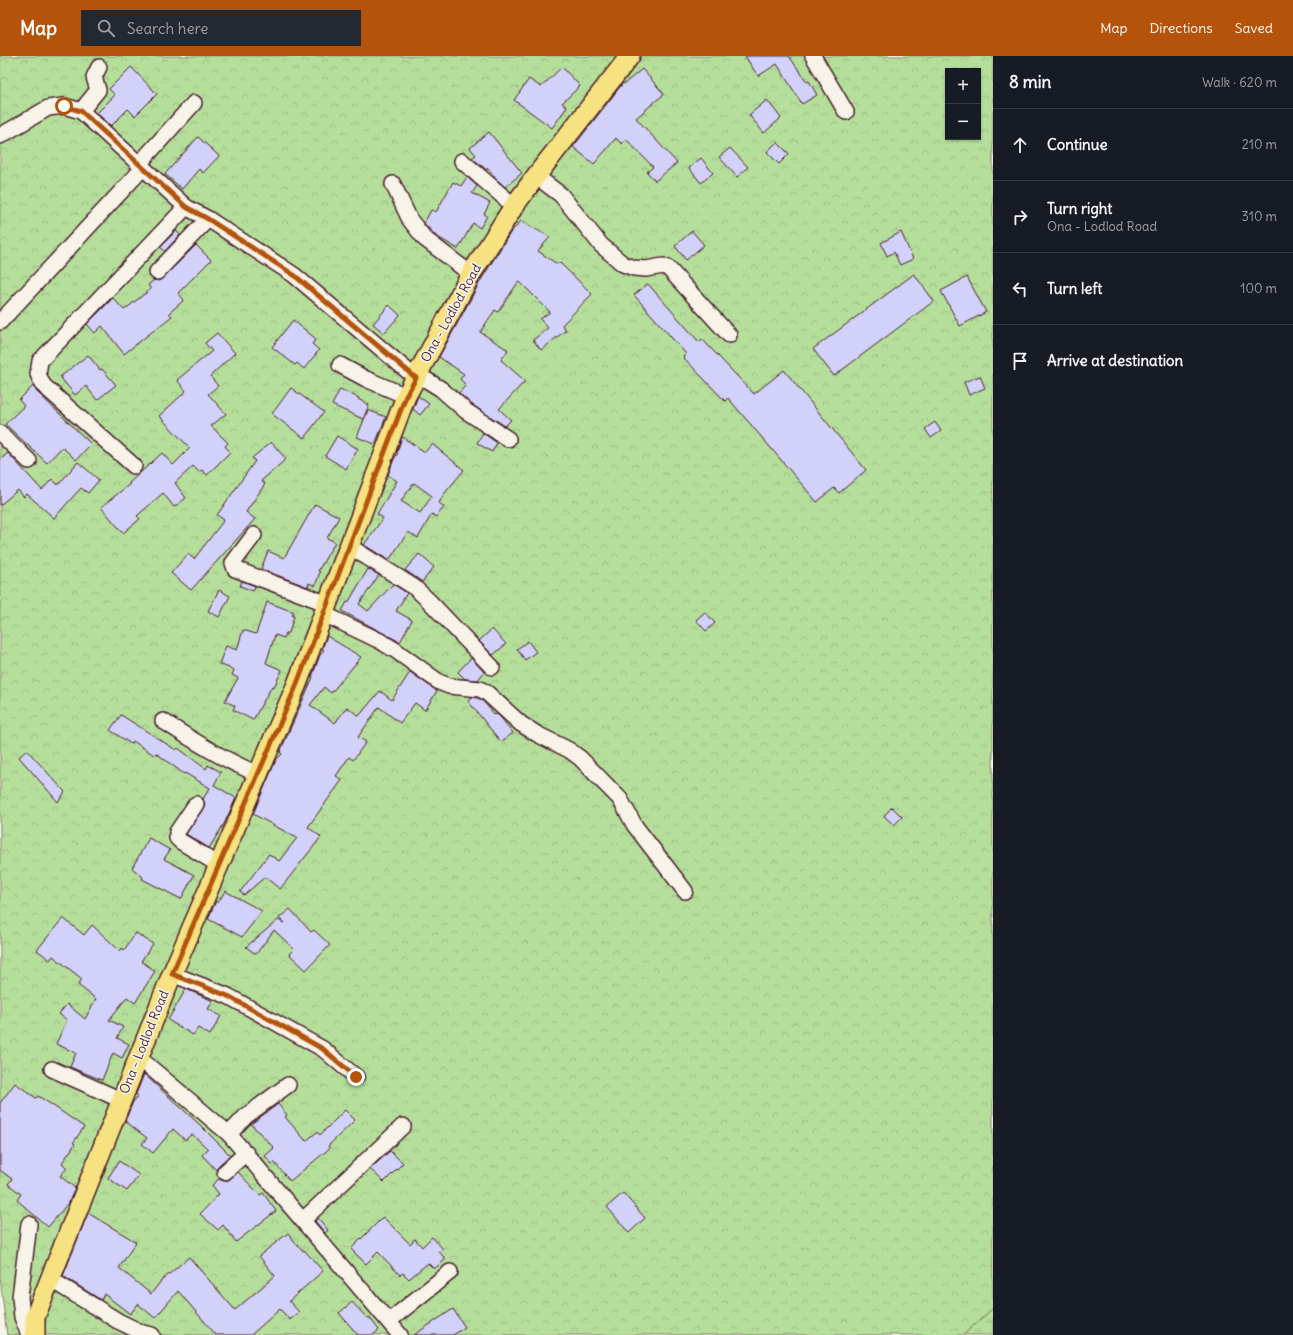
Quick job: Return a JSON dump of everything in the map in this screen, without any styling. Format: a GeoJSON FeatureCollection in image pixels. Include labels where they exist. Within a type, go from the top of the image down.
{"type":"FeatureCollection","features":[{"type":"Feature","properties":{"kind":"main road","name":"Ona - Lodlod Road"},"geometry":{"type":"LineString","coordinates":[[34,1335],[35,1317],[50,1279],[172,974],[297,684],[406,396],[471,274],[514,206],[630,56]]}},
{"type":"Feature","properties":{"kind":"street"},"geometry":{"type":"LineString","coordinates":[[813,56],[846,112]]}},
{"type":"Feature","properties":{"kind":"street"},"geometry":{"type":"LineString","coordinates":[[81,111],[98,90],[94,77],[99,67]]}},
{"type":"Feature","properties":{"kind":"street"},"geometry":{"type":"LineString","coordinates":[[0,322],[141,166],[194,103]]}},
{"type":"Feature","properties":{"kind":"street"},"geometry":{"type":"LineString","coordinates":[[0,136],[48,108],[64,106],[81,111],[186,207],[208,219],[294,275],[417,376],[441,389],[466,411],[508,439]]}},
{"type":"Feature","properties":{"kind":"street"},"geometry":{"type":"LineString","coordinates":[[462,161],[514,206]]}},
{"type":"Feature","properties":{"kind":"street"},"geometry":{"type":"LineString","coordinates":[[536,176],[561,195],[597,240],[623,264],[634,268],[646,269],[663,266],[668,268],[728,335]]}},
{"type":"Feature","properties":{"kind":"street"},"geometry":{"type":"LineString","coordinates":[[394,184],[410,220],[425,240],[471,274]]}},
{"type":"Feature","properties":{"kind":"street"},"geometry":{"type":"LineString","coordinates":[[134,466],[43,385],[38,374],[40,360],[186,207]]}},
{"type":"Feature","properties":{"kind":"street"},"geometry":{"type":"LineString","coordinates":[[157,272],[208,219]]}},
{"type":"Feature","properties":{"kind":"street"},"geometry":{"type":"LineString","coordinates":[[340,365],[406,396]]}},
{"type":"Feature","properties":{"kind":"street"},"geometry":{"type":"LineString","coordinates":[[0,433],[29,461]]}},
{"type":"Feature","properties":{"kind":"street"},"geometry":{"type":"LineString","coordinates":[[254,535],[233,563],[235,568],[326,609],[385,644],[439,682],[449,686],[480,689],[487,693],[521,724],[569,750],[580,758],[620,799],[635,826],[685,891]]}},
{"type":"Feature","properties":{"kind":"street"},"geometry":{"type":"LineString","coordinates":[[349,546],[414,587],[492,667]]}},
{"type":"Feature","properties":{"kind":"street"},"geometry":{"type":"LineString","coordinates":[[163,721],[206,749],[258,774]]}},
{"type":"Feature","properties":{"kind":"street"},"geometry":{"type":"LineString","coordinates":[[196,804],[177,832],[177,838],[219,865]]}},
{"type":"Feature","properties":{"kind":"street"},"geometry":{"type":"LineString","coordinates":[[172,974],[228,996],[317,1045],[356,1077]]}},
{"type":"Feature","properties":{"kind":"street"},"geometry":{"type":"LineString","coordinates":[[138,1057],[229,1134],[400,1335]]}},
{"type":"Feature","properties":{"kind":"street"},"geometry":{"type":"LineString","coordinates":[[52,1069],[121,1100]]}},
{"type":"Feature","properties":{"kind":"street"},"geometry":{"type":"LineString","coordinates":[[229,1134],[250,1113],[288,1085]]}},
{"type":"Feature","properties":{"kind":"street"},"geometry":{"type":"LineString","coordinates":[[303,1220],[403,1126]]}},
{"type":"Feature","properties":{"kind":"street"},"geometry":{"type":"LineString","coordinates":[[225,1172],[246,1153]]}},
{"type":"Feature","properties":{"kind":"street"},"geometry":{"type":"LineString","coordinates":[[29,1224],[20,1297],[22,1318],[29,1335]]}},
{"type":"Feature","properties":{"kind":"street"},"geometry":{"type":"LineString","coordinates":[[389,1321],[450,1272]]}},
{"type":"Feature","properties":{"kind":"street"},"geometry":{"type":"LineString","coordinates":[[50,1279],[118,1321],[143,1333],[152,1335]]}},
{"type":"Feature","properties":{"kind":"green space"},"geometry":{"type":"Polygon","coordinates":[[[0,56],[993,56],[993,1308],[963,1335],[7,1335],[0,1278],[0,56]]]}},
{"type":"Feature","properties":{"kind":"green space"},"geometry":{"type":"Polygon","coordinates":[[[993,1308],[993,1335],[963,1335],[993,1308]]]}},
{"type":"Feature","properties":{"kind":"building"},"geometry":{"type":"Polygon","coordinates":[[[745,56],[789,56],[807,82],[809,81],[817,95],[802,104],[777,64],[758,76],[745,56]]]}},
{"type":"Feature","properties":{"kind":"building"},"geometry":{"type":"Polygon","coordinates":[[[131,67],[157,94],[135,116],[128,109],[111,126],[97,113],[115,95],[109,89],[131,67]]]}},
{"type":"Feature","properties":{"kind":"building"},"geometry":{"type":"Polygon","coordinates":[[[562,67],[580,86],[562,103],[567,107],[552,128],[514,100],[529,79],[541,87],[562,67]]]}},
{"type":"Feature","properties":{"kind":"building"},"geometry":{"type":"Polygon","coordinates":[[[642,69],[664,94],[636,118],[677,163],[655,181],[647,172],[653,167],[626,139],[622,144],[616,138],[594,164],[573,147],[623,83],[624,84],[642,69]]]}},
{"type":"Feature","properties":{"kind":"building"},"geometry":{"type":"Polygon","coordinates":[[[767,100],[781,118],[764,133],[749,115],[767,100]]]}},
{"type":"Feature","properties":{"kind":"building"},"geometry":{"type":"Polygon","coordinates":[[[489,132],[522,173],[505,187],[496,179],[488,168],[487,170],[472,158],[476,155],[470,148],[489,132]]]}},
{"type":"Feature","properties":{"kind":"building"},"geometry":{"type":"Polygon","coordinates":[[[198,137],[219,156],[203,173],[199,169],[182,189],[165,174],[198,137]]]}},
{"type":"Feature","properties":{"kind":"building"},"geometry":{"type":"Polygon","coordinates":[[[777,142],[789,154],[779,164],[767,152],[777,142]]]}},
{"type":"Feature","properties":{"kind":"building"},"geometry":{"type":"Polygon","coordinates":[[[730,148],[748,167],[737,177],[719,157],[730,148]]]}},
{"type":"Feature","properties":{"kind":"building"},"geometry":{"type":"Polygon","coordinates":[[[701,158],[713,173],[701,183],[689,168],[701,158]]]}},
{"type":"Feature","properties":{"kind":"building"},"geometry":{"type":"Polygon","coordinates":[[[467,177],[477,186],[472,193],[490,203],[484,214],[487,216],[480,228],[473,223],[458,249],[436,236],[424,223],[431,210],[436,212],[453,182],[461,186],[467,177]]]}},
{"type":"Feature","properties":{"kind":"building"},"geometry":{"type":"Polygon","coordinates":[[[521,221],[550,237],[538,251],[557,264],[559,262],[592,294],[562,325],[566,330],[541,350],[533,340],[548,328],[540,319],[550,312],[519,281],[498,312],[495,310],[480,332],[508,350],[501,360],[525,381],[499,409],[511,420],[505,426],[471,404],[459,393],[466,385],[460,379],[464,374],[439,357],[481,280],[512,230],[521,221]]]}},
{"type":"Feature","properties":{"kind":"building"},"geometry":{"type":"Polygon","coordinates":[[[176,231],[180,235],[165,251],[160,247],[176,231]]]}},
{"type":"Feature","properties":{"kind":"building"},"geometry":{"type":"Polygon","coordinates":[[[692,231],[704,245],[686,260],[675,246],[692,231]]]}},
{"type":"Feature","properties":{"kind":"building"},"geometry":{"type":"Polygon","coordinates":[[[901,232],[913,259],[900,265],[894,252],[887,256],[881,243],[901,232]]]}},
{"type":"Feature","properties":{"kind":"building"},"geometry":{"type":"Polygon","coordinates":[[[196,245],[211,260],[178,293],[184,300],[169,313],[172,316],[124,354],[102,326],[95,333],[87,324],[113,298],[124,310],[151,289],[148,285],[154,280],[159,281],[163,278],[196,245]]]}},
{"type":"Feature","properties":{"kind":"building"},"geometry":{"type":"Polygon","coordinates":[[[914,274],[934,301],[834,376],[813,349],[914,274]]]}},
{"type":"Feature","properties":{"kind":"building"},"geometry":{"type":"Polygon","coordinates":[[[967,277],[986,312],[960,326],[941,291],[967,277]]]}},
{"type":"Feature","properties":{"kind":"building"},"geometry":{"type":"Polygon","coordinates":[[[648,284],[699,342],[702,339],[754,394],[784,370],[866,470],[839,493],[834,488],[817,502],[728,398],[725,401],[683,357],[686,354],[634,295],[648,284]]]}},
{"type":"Feature","properties":{"kind":"building"},"geometry":{"type":"Polygon","coordinates":[[[389,305],[400,315],[384,333],[373,324],[389,305]]]}},
{"type":"Feature","properties":{"kind":"building"},"geometry":{"type":"Polygon","coordinates":[[[293,320],[316,339],[312,344],[319,350],[304,369],[297,363],[295,365],[272,347],[293,320]]]}},
{"type":"Feature","properties":{"kind":"building"},"geometry":{"type":"Polygon","coordinates":[[[217,333],[235,353],[210,376],[218,386],[208,394],[226,414],[211,426],[228,443],[225,446],[230,452],[207,475],[202,470],[199,472],[193,466],[175,483],[186,498],[174,507],[163,493],[137,516],[140,519],[123,533],[101,507],[130,484],[129,483],[162,453],[173,465],[190,448],[159,416],[186,391],[177,380],[212,351],[205,343],[217,333]]]}},
{"type":"Feature","properties":{"kind":"building"},"geometry":{"type":"Polygon","coordinates":[[[88,355],[100,370],[102,369],[116,385],[97,400],[86,386],[75,395],[60,377],[88,355]]]}},
{"type":"Feature","properties":{"kind":"building"},"geometry":{"type":"Polygon","coordinates":[[[980,376],[985,388],[969,395],[964,382],[980,376]]]}},
{"type":"Feature","properties":{"kind":"building"},"geometry":{"type":"Polygon","coordinates":[[[33,386],[37,392],[91,444],[76,460],[62,447],[47,463],[5,424],[24,406],[19,400],[33,386]]]}},
{"type":"Feature","properties":{"kind":"building"},"geometry":{"type":"Polygon","coordinates":[[[291,388],[324,412],[304,438],[272,414],[291,388]]]}},
{"type":"Feature","properties":{"kind":"building"},"geometry":{"type":"Polygon","coordinates":[[[340,389],[359,398],[358,399],[369,405],[363,419],[332,405],[340,389]]]}},
{"type":"Feature","properties":{"kind":"building"},"geometry":{"type":"Polygon","coordinates":[[[418,396],[429,404],[420,415],[413,409],[418,396]]]}},
{"type":"Feature","properties":{"kind":"building"},"geometry":{"type":"Polygon","coordinates":[[[368,410],[386,417],[375,444],[357,437],[368,410]]]}},
{"type":"Feature","properties":{"kind":"building"},"geometry":{"type":"Polygon","coordinates":[[[935,422],[941,431],[931,438],[925,429],[935,422]]]}},
{"type":"Feature","properties":{"kind":"building"},"geometry":{"type":"Polygon","coordinates":[[[483,433],[497,443],[492,452],[477,443],[483,433]]]}},
{"type":"Feature","properties":{"kind":"building"},"geometry":{"type":"Polygon","coordinates":[[[337,436],[358,449],[346,469],[325,456],[337,436]]]}},
{"type":"Feature","properties":{"kind":"building"},"geometry":{"type":"Polygon","coordinates":[[[402,437],[425,452],[432,444],[464,470],[444,494],[439,503],[444,507],[436,517],[432,514],[418,538],[408,532],[389,560],[364,545],[383,518],[377,514],[397,481],[388,475],[398,453],[397,452],[402,437]],[[414,483],[401,501],[420,513],[432,496],[414,483]]]}},
{"type":"Feature","properties":{"kind":"building"},"geometry":{"type":"Polygon","coordinates":[[[271,442],[286,459],[261,481],[265,484],[246,512],[255,519],[191,590],[171,573],[188,554],[194,559],[224,520],[217,515],[255,461],[252,458],[271,442]]]}},
{"type":"Feature","properties":{"kind":"building"},"geometry":{"type":"Polygon","coordinates":[[[8,453],[42,490],[52,479],[58,485],[78,462],[99,480],[88,493],[81,488],[54,518],[27,494],[24,497],[18,490],[0,505],[0,460],[8,453]]]}},
{"type":"Feature","properties":{"kind":"building"},"geometry":{"type":"Polygon","coordinates":[[[315,504],[339,517],[327,538],[335,542],[318,571],[320,572],[315,586],[309,583],[308,587],[261,569],[268,551],[284,558],[315,504]]]}},
{"type":"Feature","properties":{"kind":"building"},"geometry":{"type":"Polygon","coordinates":[[[419,554],[434,567],[422,582],[405,570],[419,554]]]}},
{"type":"Feature","properties":{"kind":"building"},"geometry":{"type":"Polygon","coordinates":[[[368,569],[379,575],[359,604],[368,611],[393,584],[407,593],[396,611],[412,620],[400,642],[342,611],[368,569]]]}},
{"type":"Feature","properties":{"kind":"building"},"geometry":{"type":"Polygon","coordinates":[[[242,581],[255,586],[253,591],[240,586],[242,581]]]}},
{"type":"Feature","properties":{"kind":"building"},"geometry":{"type":"Polygon","coordinates":[[[219,590],[230,596],[219,617],[208,611],[219,590]]]}},
{"type":"Feature","properties":{"kind":"building"},"geometry":{"type":"Polygon","coordinates":[[[267,602],[294,612],[292,616],[294,616],[289,633],[286,633],[284,638],[275,635],[266,663],[282,670],[274,687],[272,686],[253,720],[233,710],[235,706],[225,701],[238,678],[232,675],[234,670],[219,664],[226,646],[237,650],[243,630],[256,634],[267,602]]]}},
{"type":"Feature","properties":{"kind":"building"},"geometry":{"type":"Polygon","coordinates":[[[705,612],[715,623],[706,631],[696,620],[705,612]]]}},
{"type":"Feature","properties":{"kind":"building"},"geometry":{"type":"Polygon","coordinates":[[[492,629],[506,644],[493,655],[479,641],[492,629]]]}},
{"type":"Feature","properties":{"kind":"building"},"geometry":{"type":"Polygon","coordinates":[[[327,636],[361,657],[331,693],[324,687],[310,705],[335,723],[347,707],[359,716],[380,691],[392,700],[410,672],[437,691],[425,710],[415,703],[400,723],[379,707],[358,737],[366,742],[353,760],[349,757],[336,776],[342,780],[308,827],[321,837],[280,889],[265,877],[244,895],[240,892],[269,854],[279,861],[297,838],[253,814],[276,760],[282,754],[280,752],[313,677],[320,655],[324,650],[322,649],[327,636]]]}},
{"type":"Feature","properties":{"kind":"building"},"geometry":{"type":"Polygon","coordinates":[[[528,641],[536,652],[525,660],[517,649],[528,641]]]}},
{"type":"Feature","properties":{"kind":"building"},"geometry":{"type":"Polygon","coordinates":[[[471,658],[484,672],[478,680],[465,679],[458,672],[471,658]]]}},
{"type":"Feature","properties":{"kind":"building"},"geometry":{"type":"Polygon","coordinates":[[[472,697],[482,700],[495,715],[497,714],[502,719],[513,733],[501,742],[468,701],[472,697]]]}},
{"type":"Feature","properties":{"kind":"building"},"geometry":{"type":"Polygon","coordinates":[[[121,715],[176,750],[178,748],[206,769],[208,765],[221,772],[214,785],[236,798],[224,824],[209,848],[186,834],[203,809],[205,804],[203,799],[210,788],[185,773],[184,774],[156,753],[154,755],[133,741],[131,744],[110,730],[121,715]]]}},
{"type":"Feature","properties":{"kind":"building"},"geometry":{"type":"Polygon","coordinates":[[[27,750],[65,792],[58,802],[19,757],[27,750]]]}},
{"type":"Feature","properties":{"kind":"building"},"geometry":{"type":"Polygon","coordinates":[[[892,807],[902,817],[894,825],[884,816],[892,807]]]}},
{"type":"Feature","properties":{"kind":"building"},"geometry":{"type":"Polygon","coordinates":[[[149,838],[170,850],[164,859],[194,875],[181,899],[142,879],[143,877],[132,868],[149,838]]]}},
{"type":"Feature","properties":{"kind":"building"},"geometry":{"type":"Polygon","coordinates":[[[225,891],[262,911],[242,937],[208,919],[216,901],[218,903],[225,891]]]}},
{"type":"Feature","properties":{"kind":"building"},"geometry":{"type":"Polygon","coordinates":[[[290,909],[311,932],[314,930],[330,945],[306,970],[289,954],[294,949],[274,930],[256,954],[246,947],[278,920],[284,923],[279,918],[290,909]]]}},
{"type":"Feature","properties":{"kind":"building"},"geometry":{"type":"Polygon","coordinates":[[[63,918],[84,935],[92,925],[120,951],[122,948],[124,950],[136,933],[153,944],[141,961],[155,971],[135,1003],[127,997],[109,1020],[123,1027],[117,1038],[129,1044],[122,1058],[113,1053],[102,1080],[70,1067],[76,1053],[56,1044],[67,1020],[59,1014],[67,1004],[85,1019],[96,999],[78,985],[82,979],[53,956],[50,960],[37,950],[63,918]]]}},
{"type":"Feature","properties":{"kind":"building"},"geometry":{"type":"Polygon","coordinates":[[[186,989],[213,1001],[208,1009],[221,1016],[210,1035],[198,1028],[193,1035],[168,1020],[186,989]]]}},
{"type":"Feature","properties":{"kind":"building"},"geometry":{"type":"Polygon","coordinates":[[[144,1074],[200,1125],[230,1155],[219,1165],[216,1170],[202,1155],[208,1149],[192,1134],[185,1140],[173,1129],[153,1153],[142,1144],[147,1138],[125,1121],[133,1102],[138,1096],[136,1094],[144,1074]]]}},
{"type":"Feature","properties":{"kind":"building"},"geometry":{"type":"Polygon","coordinates":[[[15,1083],[36,1098],[38,1096],[84,1127],[62,1163],[67,1168],[60,1176],[75,1188],[69,1202],[48,1227],[17,1200],[21,1194],[8,1184],[12,1179],[0,1170],[0,1103],[15,1083]]]}},
{"type":"Feature","properties":{"kind":"building"},"geometry":{"type":"Polygon","coordinates":[[[278,1104],[287,1115],[285,1117],[306,1141],[317,1132],[320,1135],[345,1110],[355,1120],[328,1146],[330,1148],[290,1181],[274,1162],[272,1164],[265,1156],[274,1148],[251,1124],[278,1104]]]}},
{"type":"Feature","properties":{"kind":"building"},"geometry":{"type":"Polygon","coordinates":[[[390,1151],[403,1163],[384,1182],[370,1169],[390,1151]]]}},
{"type":"Feature","properties":{"kind":"building"},"geometry":{"type":"Polygon","coordinates":[[[119,1161],[139,1175],[127,1191],[108,1178],[119,1161]]]}},
{"type":"Feature","properties":{"kind":"building"},"geometry":{"type":"Polygon","coordinates":[[[238,1172],[260,1195],[263,1193],[276,1211],[236,1242],[223,1225],[218,1230],[200,1214],[219,1194],[212,1185],[219,1179],[227,1181],[238,1172]]]}},
{"type":"Feature","properties":{"kind":"building"},"geometry":{"type":"Polygon","coordinates":[[[623,1193],[645,1218],[629,1233],[607,1207],[623,1193]]]}},
{"type":"Feature","properties":{"kind":"building"},"geometry":{"type":"Polygon","coordinates":[[[88,1213],[136,1242],[119,1268],[151,1294],[161,1281],[189,1257],[235,1310],[275,1276],[259,1256],[288,1233],[302,1251],[304,1250],[323,1271],[289,1301],[299,1312],[290,1320],[280,1309],[251,1335],[216,1335],[178,1291],[155,1318],[138,1304],[130,1314],[104,1294],[101,1300],[63,1276],[88,1213]]]}},
{"type":"Feature","properties":{"kind":"building"},"geometry":{"type":"Polygon","coordinates":[[[383,1217],[410,1244],[415,1239],[422,1247],[432,1237],[443,1249],[439,1252],[446,1259],[434,1269],[428,1263],[409,1279],[403,1273],[400,1275],[378,1252],[366,1264],[351,1249],[383,1217]]]}},
{"type":"Feature","properties":{"kind":"building"},"geometry":{"type":"Polygon","coordinates":[[[318,1218],[328,1230],[325,1233],[315,1221],[318,1218]]]}},
{"type":"Feature","properties":{"kind":"building"},"geometry":{"type":"Polygon","coordinates":[[[352,1302],[367,1318],[369,1317],[379,1330],[373,1335],[358,1335],[339,1313],[352,1302]]]}},
{"type":"Feature","properties":{"kind":"building"},"geometry":{"type":"Polygon","coordinates":[[[453,1309],[465,1327],[453,1335],[414,1335],[453,1309]]]}},
{"type":"Feature","properties":{"kind":"route"},"geometry":{"type":"LineString","coordinates":[[64,106],[81,111],[186,207],[208,219],[294,275],[416,378],[406,396],[297,684],[172,974],[228,996],[323,1049],[356,1077]]}}]}
